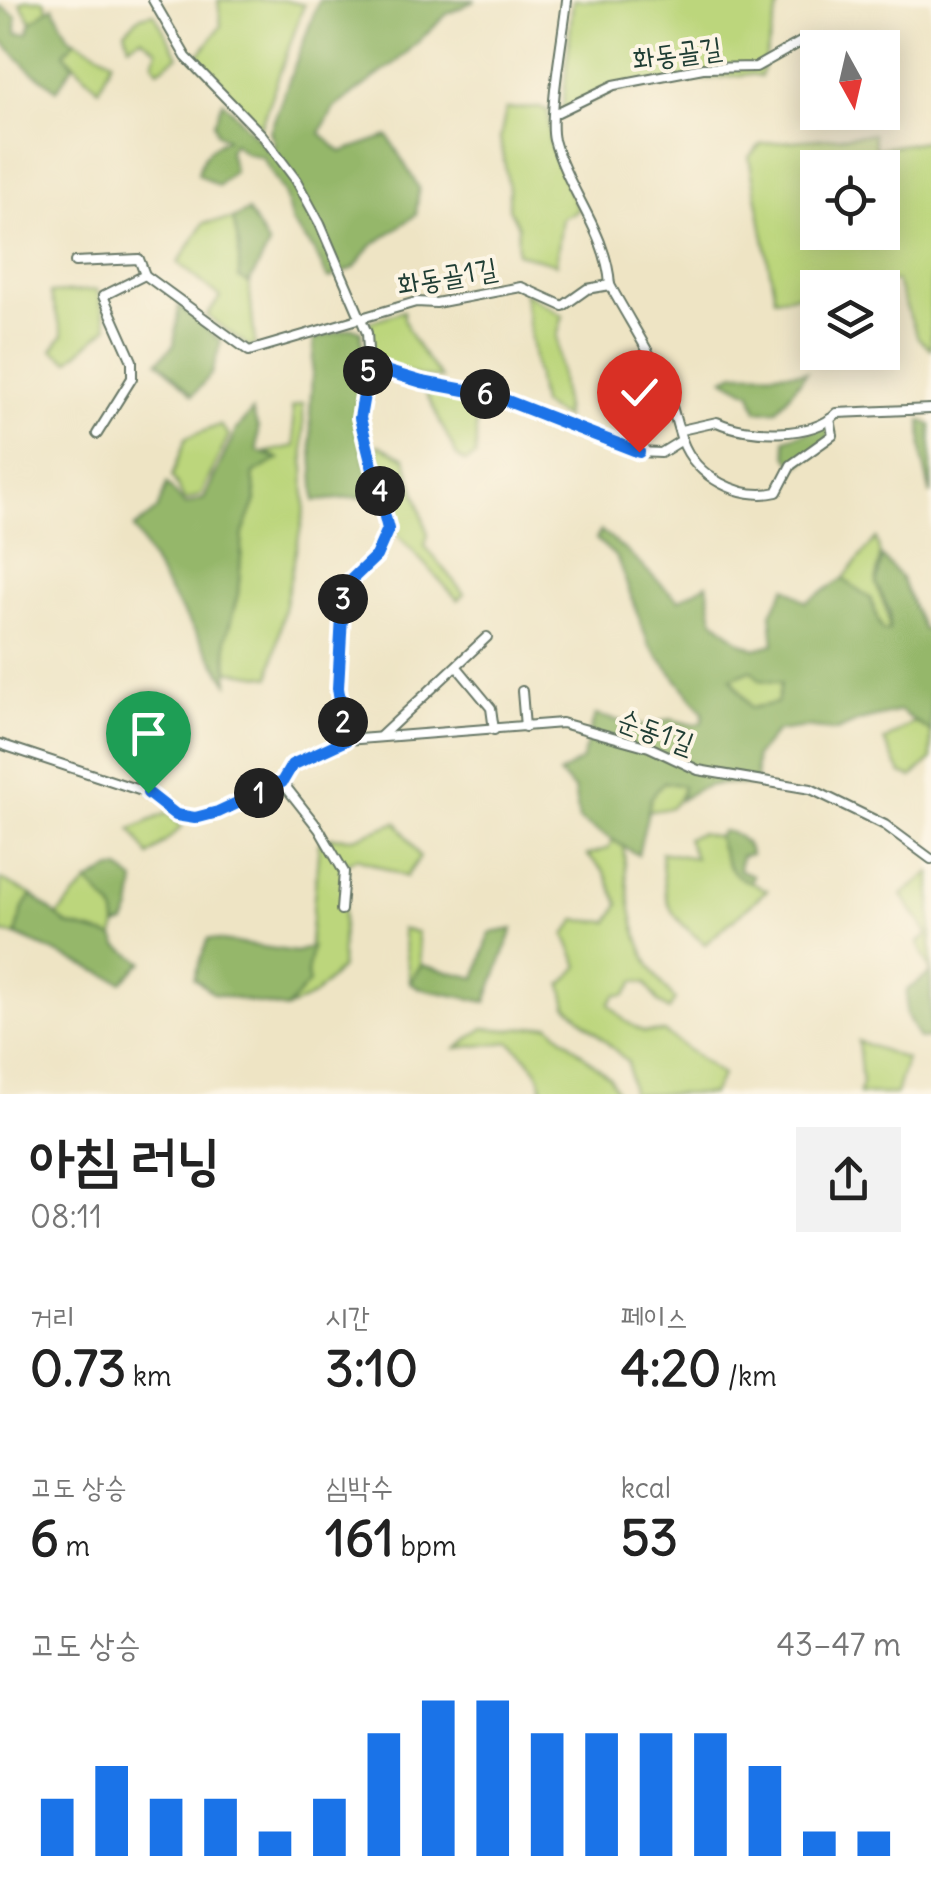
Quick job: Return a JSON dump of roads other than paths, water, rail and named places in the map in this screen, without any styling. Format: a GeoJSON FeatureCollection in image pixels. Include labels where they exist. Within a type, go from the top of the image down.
{"type":"FeatureCollection","features":[{"type":"Feature","properties":{"kind":"street"},"geometry":{"type":"LineString","coordinates":[[153,0],[186,56],[262,135],[296,180],[368,333],[369,366],[360,418],[388,529],[376,556],[352,579],[343,598],[338,688],[346,740]]}},
{"type":"Feature","properties":{"kind":"street"},"geometry":{"type":"LineString","coordinates":[[566,0],[553,137],[609,258],[610,285],[664,382],[682,435],[704,470],[723,485],[761,496],[777,492],[791,465],[833,435],[830,420]]}},
{"type":"Feature","properties":{"kind":"street","name":"화동골길"},"geometry":{"type":"LineString","coordinates":[[554,114],[614,84],[703,68],[756,67],[800,42]]}},
{"type":"Feature","properties":{"kind":"street"},"geometry":{"type":"LineString","coordinates":[[75,262],[139,259],[145,275],[249,350],[362,319]]}},
{"type":"Feature","properties":{"kind":"street"},"geometry":{"type":"LineString","coordinates":[[97,434],[132,378],[132,361],[103,296],[145,275]]}},
{"type":"Feature","properties":{"kind":"street","name":"화동골1길"},"geometry":{"type":"LineString","coordinates":[[362,319],[394,306],[436,303],[520,287],[563,306],[587,289],[610,285]]}},
{"type":"Feature","properties":{"kind":"street"},"geometry":{"type":"LineString","coordinates":[[369,366],[422,382],[492,395],[639,452],[661,453],[682,435],[716,422],[729,428],[776,433],[830,420],[836,413],[931,409]]}},
{"type":"Feature","properties":{"kind":"street"},"geometry":{"type":"LineString","coordinates":[[379,738],[487,637]]}},
{"type":"Feature","properties":{"kind":"street"},"geometry":{"type":"LineString","coordinates":[[458,667],[491,708],[494,730]]}},
{"type":"Feature","properties":{"kind":"street"},"geometry":{"type":"LineString","coordinates":[[522,691],[525,727]]}},
{"type":"Feature","properties":{"kind":"street","name":"순동1길"},"geometry":{"type":"LineString","coordinates":[[0,744],[148,793],[176,815],[195,818],[218,812],[282,782],[292,765],[346,740],[562,724],[649,747],[698,770],[811,789],[885,825],[931,858]]}},
{"type":"Feature","properties":{"kind":"street"},"geometry":{"type":"LineString","coordinates":[[282,782],[344,872],[341,910]]}}]}
